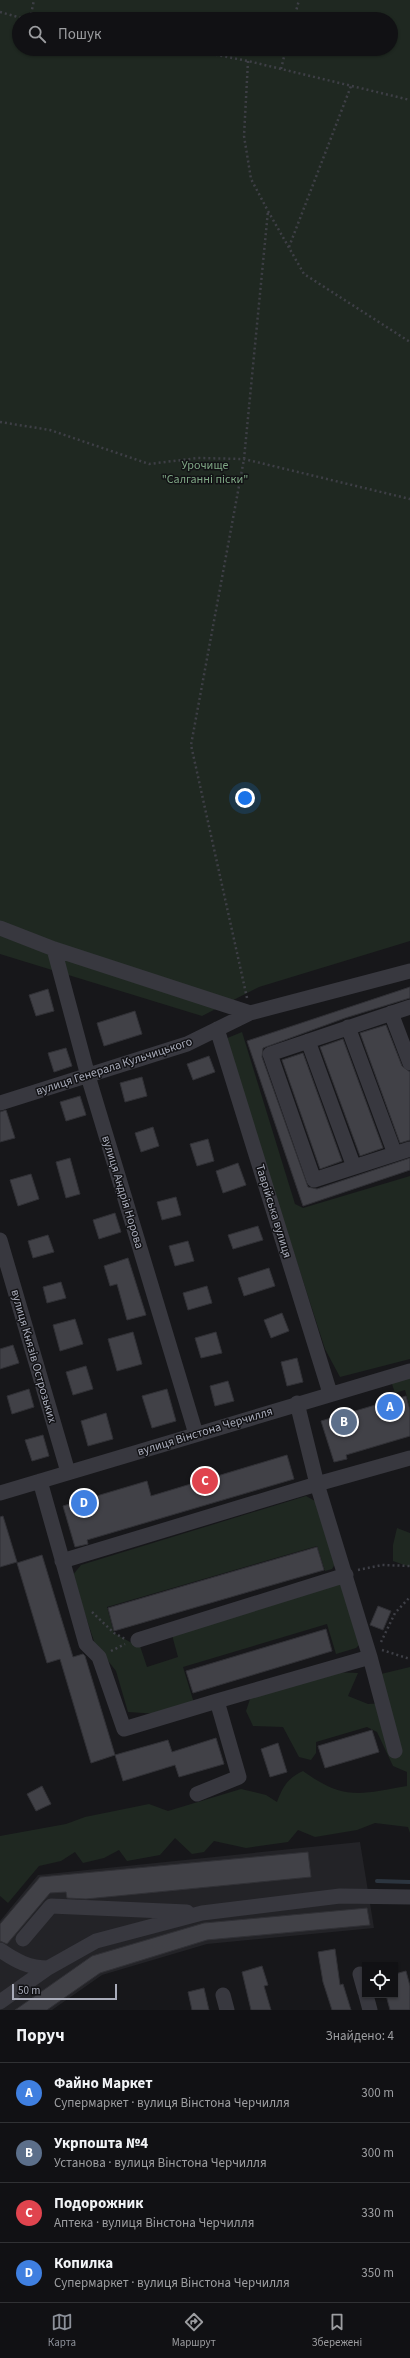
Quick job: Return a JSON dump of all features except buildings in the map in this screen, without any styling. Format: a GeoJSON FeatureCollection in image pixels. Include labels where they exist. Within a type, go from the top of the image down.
{"type":"FeatureCollection","features":[{"type":"Feature","properties":{"kind":"street"},"geometry":{"type":"LineString","coordinates":[[0,928],[54,949],[250,1013]]}},
{"type":"Feature","properties":{"kind":"street","name":"вулиця Андрія Норова"},"geometry":{"type":"LineString","coordinates":[[54,949],[88,1076],[196,1434]]}},
{"type":"Feature","properties":{"kind":"street","name":"вулиця Генерала Кульчицького"},"geometry":{"type":"LineString","coordinates":[[0,1104],[187,1044],[250,1013],[410,970]]}},
{"type":"Feature","properties":{"kind":"street"},"geometry":{"type":"LineString","coordinates":[[410,1006],[270,1054],[314,1180],[410,1149]]}},
{"type":"Feature","properties":{"kind":"street"},"geometry":{"type":"LineString","coordinates":[[391,1013],[410,1063]]}},
{"type":"Feature","properties":{"kind":"street"},"geometry":{"type":"LineString","coordinates":[[348,1027],[395,1154]]}},
{"type":"Feature","properties":{"kind":"street","name":"Таврійська вулиця"},"geometry":{"type":"LineString","coordinates":[[217,1029],[330,1393]]}},
{"type":"Feature","properties":{"kind":"street"},"geometry":{"type":"LineString","coordinates":[[308,1041],[354,1167]]}},
{"type":"Feature","properties":{"kind":"street","name":"вулиця Князів Острозьких"},"geometry":{"type":"LineString","coordinates":[[0,1240],[68,1472]]}},
{"type":"Feature","properties":{"kind":"street","name":"вулиця Вінстона Черчилля"},"geometry":{"type":"LineString","coordinates":[[0,1493],[330,1393],[410,1371]]}},
{"type":"Feature","properties":{"kind":"street"},"geometry":{"type":"LineString","coordinates":[[298,1403],[317,1484],[370,1657],[395,1751]]}},
{"type":"Feature","properties":{"kind":"street"},"geometry":{"type":"LineString","coordinates":[[62,1561],[317,1484],[410,1458]]}},
{"type":"Feature","properties":{"kind":"street"},"geometry":{"type":"LineString","coordinates":[[40,1481],[86,1644],[99,1657],[124,1729],[370,1657]]}},
{"type":"Feature","properties":{"kind":"street"},"geometry":{"type":"LineString","coordinates":[[138,1640],[346,1575]]}},
{"type":"Feature","properties":{"kind":"street"},"geometry":{"type":"LineString","coordinates":[[197,1794],[238,1777],[217,1701]]}},
{"type":"Feature","properties":{"kind":"street"},"geometry":{"type":"LineString","coordinates":[[0,2002],[48,1968],[96,1941],[202,1913],[340,1896],[410,1897]]}},
{"type":"Feature","properties":{"kind":"street"},"geometry":{"type":"LineString","coordinates":[[23,1939],[51,1906],[202,1913]]}},
{"type":"Feature","properties":{"kind":"street"},"geometry":{"type":"LineString","coordinates":[[0,1950],[14,1960],[32,1968],[48,1968]]}},
{"type":"Feature","properties":{"kind":"street"},"geometry":{"type":"LineString","coordinates":[[360,1974],[362,1981]]}},
{"type":"Feature","properties":{"kind":"street"},"geometry":{"type":"LineString","coordinates":[[223,1995],[227,2010]]}},
{"type":"Feature","properties":{"kind":"street"},"geometry":{"type":"LineString","coordinates":[[367,1998],[370,2010]]}},
{"type":"Feature","properties":{"kind":"path"},"geometry":{"type":"LineString","coordinates":[[31,12],[34,0]]}},
{"type":"Feature","properties":{"kind":"path"},"geometry":{"type":"LineString","coordinates":[[296,12],[300,0]]}},
{"type":"Feature","properties":{"kind":"path"},"geometry":{"type":"LineString","coordinates":[[0,12],[12,15]]}},
{"type":"Feature","properties":{"kind":"path"},"geometry":{"type":"LineString","coordinates":[[222,56],[410,100]]}},
{"type":"Feature","properties":{"kind":"path"},"geometry":{"type":"LineString","coordinates":[[281,69],[284,56]]}},
{"type":"Feature","properties":{"kind":"path"},"geometry":{"type":"LineString","coordinates":[[248,61],[244,136],[251,179],[289,248],[304,274],[410,342]]}},
{"type":"Feature","properties":{"kind":"path"},"geometry":{"type":"LineString","coordinates":[[289,248],[351,86]]}},
{"type":"Feature","properties":{"kind":"path"},"geometry":{"type":"LineString","coordinates":[[250,1013],[190,745],[244,459],[268,211]]}},
{"type":"Feature","properties":{"kind":"path"},"geometry":{"type":"LineString","coordinates":[[0,422],[50,430],[149,464],[198,458],[244,459],[410,499]]}},
{"type":"Feature","properties":{"kind":"path"},"geometry":{"type":"LineString","coordinates":[[341,1411],[342,1415]]}},
{"type":"Feature","properties":{"kind":"path"},"geometry":{"type":"LineString","coordinates":[[346,1575],[382,1565],[410,1566]]}},
{"type":"Feature","properties":{"kind":"path"},"geometry":{"type":"LineString","coordinates":[[410,1597],[395,1613],[378,1648],[410,1659]]}},
{"type":"Feature","properties":{"kind":"path"},"geometry":{"type":"LineString","coordinates":[[87,1606],[114,1633],[130,1642],[99,1657]]}},
{"type":"Feature","properties":{"kind":"shaded area"},"geometry":{"type":"Polygon","coordinates":[[[360,1842],[374,1928],[207,1944],[102,1975],[52,2010],[0,2010],[0,1921],[38,1875],[360,1842]]]}},
{"type":"Feature","properties":{"kind":"green space","name":"Урочище \"Салганні піски\""},"geometry":{"type":"Polygon","coordinates":[[[0,0],[410,0],[410,941],[259,987],[202,1016],[0,954],[0,0]]]}},
{"type":"Feature","properties":{"kind":"green space"},"geometry":{"type":"Polygon","coordinates":[[[242,1032],[295,1204],[303,1208],[410,1176],[410,1359],[340,1377],[325,1349],[225,1039],[242,1032]]]}},
{"type":"Feature","properties":{"kind":"green space"},"geometry":{"type":"Polygon","coordinates":[[[410,1376],[410,1408],[405,1390],[395,1393],[391,1381],[410,1376]]]}},
{"type":"Feature","properties":{"kind":"green space"},"geometry":{"type":"Polygon","coordinates":[[[306,1496],[315,1501],[335,1564],[332,1569],[325,1571],[317,1546],[107,1607],[114,1633],[130,1642],[138,1640],[147,1667],[178,1657],[172,1635],[339,1582],[344,1585],[360,1644],[356,1648],[336,1654],[327,1624],[183,1667],[194,1703],[159,1714],[128,1712],[116,1671],[95,1644],[72,1576],[81,1565],[306,1496]]]}},
{"type":"Feature","properties":{"kind":"green space"},"geometry":{"type":"Polygon","coordinates":[[[397,1528],[410,1533],[410,1567],[393,1561],[393,1545],[397,1528]]]}},
{"type":"Feature","properties":{"kind":"green space"},"geometry":{"type":"Polygon","coordinates":[[[410,1667],[410,1833],[408,1827],[375,1823],[357,1830],[315,1837],[298,1830],[288,1842],[246,1848],[214,1841],[204,1852],[192,1854],[175,1838],[160,1855],[127,1861],[119,1850],[104,1858],[83,1863],[75,1852],[61,1861],[39,1866],[8,1903],[0,1896],[0,1836],[66,1824],[85,1817],[149,1804],[168,1811],[241,1789],[266,1795],[277,1802],[281,1791],[287,1783],[303,1771],[317,1781],[330,1787],[353,1793],[365,1793],[407,1786],[407,1772],[393,1766],[377,1732],[367,1727],[316,1742],[316,1753],[311,1760],[299,1757],[283,1727],[253,1726],[246,1711],[251,1696],[332,1672],[358,1673],[348,1696],[368,1704],[388,1703],[381,1674],[410,1667]]]}},
{"type":"Feature","properties":{"kind":"waterway"},"geometry":{"type":"LineString","coordinates":[[377,1881],[410,1882]]}},
{"type":"Feature","properties":{"kind":"place","name":"Файно Маркет"},"geometry":{"type":"Point","coordinates":[390,1407]}},
{"type":"Feature","properties":{"kind":"place","name":"Укрпошта №4"},"geometry":{"type":"Point","coordinates":[344,1422]}},
{"type":"Feature","properties":{"kind":"place","name":"Подорожник"},"geometry":{"type":"Point","coordinates":[205,1481]}},
{"type":"Feature","properties":{"kind":"place","name":"Копилка"},"geometry":{"type":"Point","coordinates":[84,1503]}}]}
